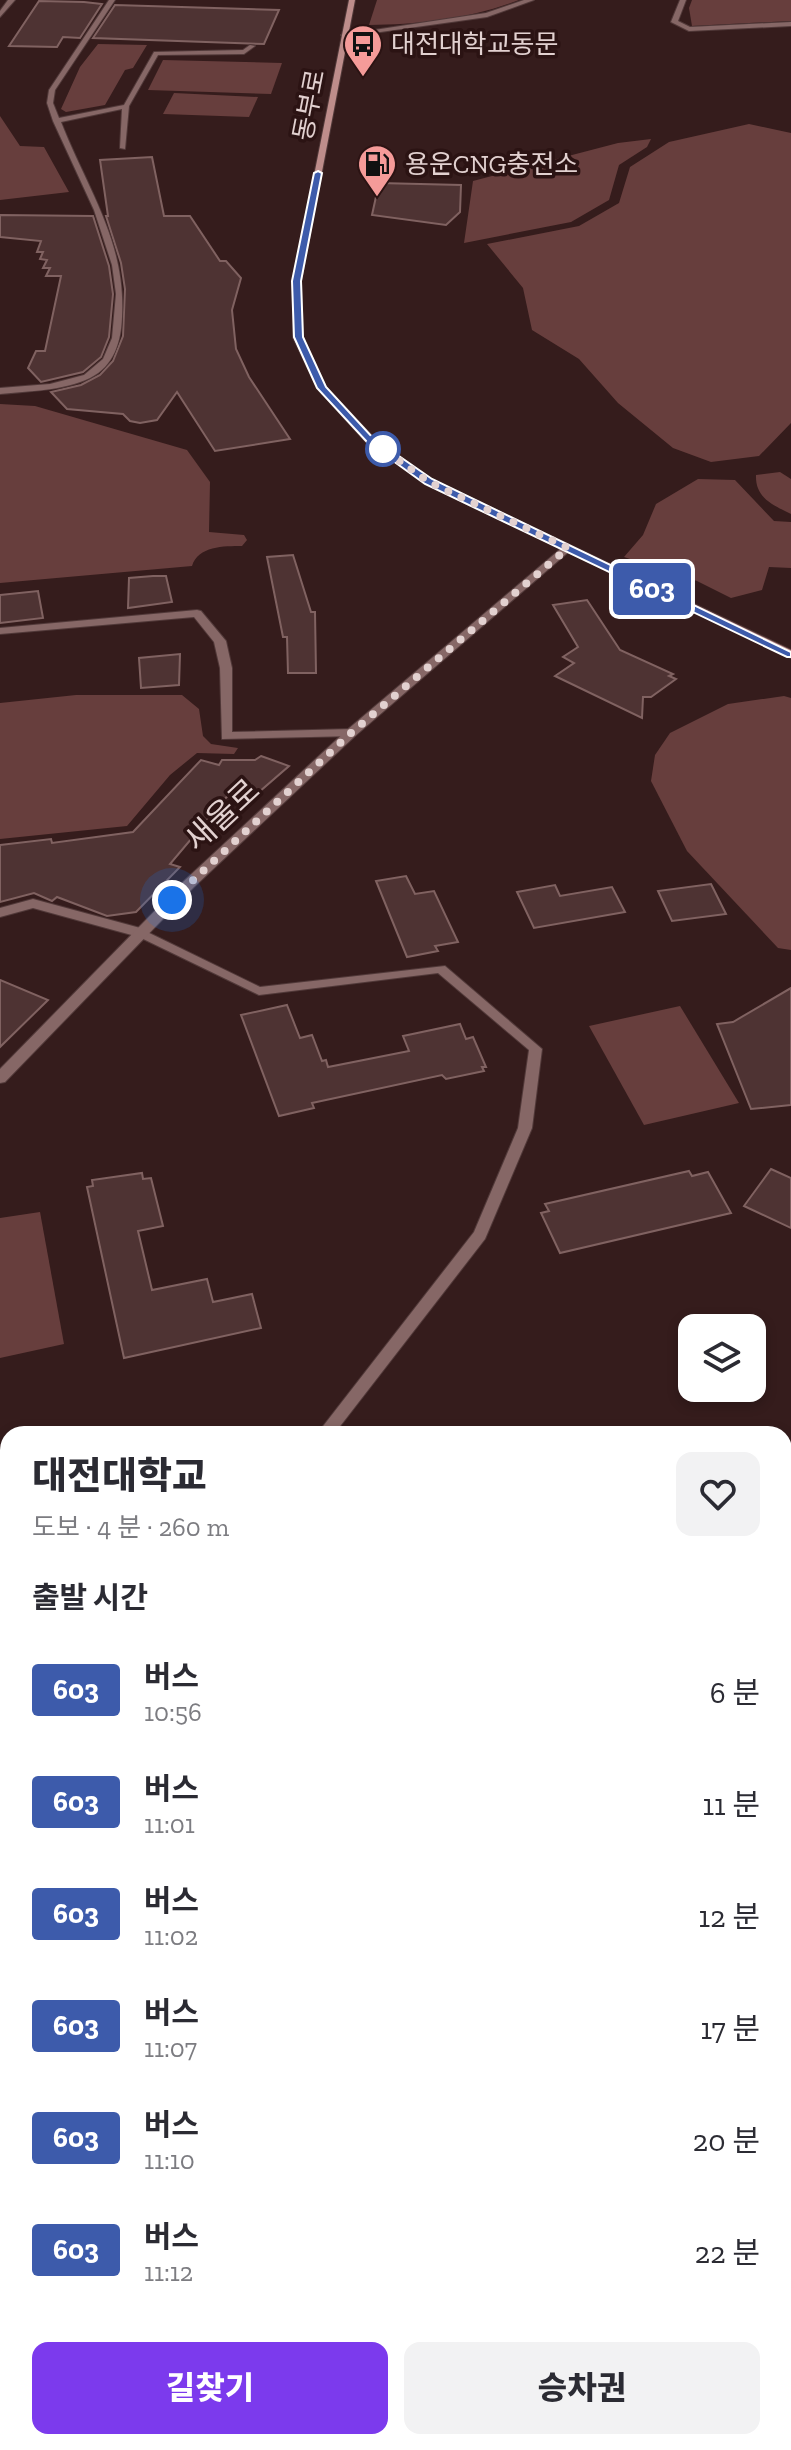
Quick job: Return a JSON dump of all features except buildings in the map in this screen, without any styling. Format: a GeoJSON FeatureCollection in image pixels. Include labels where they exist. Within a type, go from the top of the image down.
{"type":"FeatureCollection","features":[{"type":"Feature","properties":{"kind":"main road","name":"동부로"},"geometry":{"type":"LineString","coordinates":[[352,0],[297,281],[298,337],[322,388],[370,440],[429,482],[791,654]]}},
{"type":"Feature","properties":{"kind":"street"},"geometry":{"type":"LineString","coordinates":[[0,15],[12,0]]}},
{"type":"Feature","properties":{"kind":"street"},"geometry":{"type":"LineString","coordinates":[[345,35],[487,15],[531,0]]}},
{"type":"Feature","properties":{"kind":"street"},"geometry":{"type":"LineString","coordinates":[[683,0],[674,22],[689,29],[791,24]]}},
{"type":"Feature","properties":{"kind":"street","name":"새울로"},"geometry":{"type":"LineString","coordinates":[[0,1078],[139,932],[351,733],[568,548]]}},
{"type":"Feature","properties":{"kind":"street","name":"새울로"},"geometry":{"type":"LineString","coordinates":[[0,631],[197,613],[220,641],[226,668],[226,736],[351,733]]}},
{"type":"Feature","properties":{"kind":"street"},"geometry":{"type":"LineString","coordinates":[[0,913],[33,903],[139,932]]}},
{"type":"Feature","properties":{"kind":"lane"},"geometry":{"type":"LineString","coordinates":[[0,391],[58,384],[94,373],[114,352],[120,299],[112,244],[50,103],[52,90],[112,0]]}},
{"type":"Feature","properties":{"kind":"lane"},"geometry":{"type":"LineString","coordinates":[[123,148],[126,106],[156,53],[244,52],[252,46]]}},
{"type":"Feature","properties":{"kind":"lane"},"geometry":{"type":"LineString","coordinates":[[56,121],[126,106]]}},
{"type":"Feature","properties":{"kind":"lane"},"geometry":{"type":"LineString","coordinates":[[139,932],[259,991],[441,969],[536,1049],[525,1128],[480,1235],[331,1426]]}},
{"type":"Feature","properties":{"kind":"shaded area"},"geometry":{"type":"Polygon","coordinates":[[[377,0],[519,0],[483,12],[445,19],[369,25],[377,0]]]}},
{"type":"Feature","properties":{"kind":"shaded area"},"geometry":{"type":"Polygon","coordinates":[[[692,0],[791,0],[791,21],[692,26],[689,8],[692,0]]]}},
{"type":"Feature","properties":{"kind":"shaded area"},"geometry":{"type":"Polygon","coordinates":[[[98,44],[147,45],[133,68],[125,70],[105,105],[66,112],[61,109],[80,67],[98,44]]]}},
{"type":"Feature","properties":{"kind":"shaded area"},"geometry":{"type":"Polygon","coordinates":[[[163,60],[282,63],[271,94],[148,90],[163,60]]]}},
{"type":"Feature","properties":{"kind":"shaded area"},"geometry":{"type":"Polygon","coordinates":[[[174,93],[258,97],[249,117],[163,114],[174,93]]]}},
{"type":"Feature","properties":{"kind":"shaded area"},"geometry":{"type":"Polygon","coordinates":[[[0,116],[20,146],[44,147],[69,192],[0,200],[0,116]]]}},
{"type":"Feature","properties":{"kind":"shaded area"},"geometry":{"type":"Polygon","coordinates":[[[749,124],[791,133],[791,423],[759,456],[711,462],[673,448],[618,403],[579,359],[532,330],[523,288],[487,244],[579,226],[619,203],[630,167],[669,142],[749,124]]]}},
{"type":"Feature","properties":{"kind":"shaded area"},"geometry":{"type":"Polygon","coordinates":[[[651,139],[647,147],[619,165],[609,200],[571,222],[464,243],[473,181],[618,143],[651,139]]]}},
{"type":"Feature","properties":{"kind":"shaded area"},"geometry":{"type":"Polygon","coordinates":[[[0,404],[35,406],[187,450],[210,482],[209,532],[244,535],[247,540],[242,546],[206,551],[195,559],[192,566],[0,583],[0,404]]]}},
{"type":"Feature","properties":{"kind":"shaded area"},"geometry":{"type":"Polygon","coordinates":[[[780,472],[791,479],[791,514],[766,500],[756,483],[756,475],[780,472]]]}},
{"type":"Feature","properties":{"kind":"shaded area"},"geometry":{"type":"Polygon","coordinates":[[[698,479],[735,480],[774,521],[791,522],[791,568],[769,567],[762,590],[731,598],[697,581],[624,557],[643,535],[656,504],[698,479]]]}},
{"type":"Feature","properties":{"kind":"shaded area"},"geometry":{"type":"Polygon","coordinates":[[[76,695],[182,695],[199,709],[203,736],[211,744],[238,748],[234,754],[197,753],[170,775],[127,826],[0,839],[0,703],[76,695]]]}},
{"type":"Feature","properties":{"kind":"shaded area"},"geometry":{"type":"Polygon","coordinates":[[[784,696],[791,698],[791,950],[778,948],[687,851],[651,781],[655,755],[670,733],[728,704],[784,696]]]}},
{"type":"Feature","properties":{"kind":"shaded area"},"geometry":{"type":"Polygon","coordinates":[[[680,1006],[739,1103],[644,1125],[589,1026],[680,1006]]]}},
{"type":"Feature","properties":{"kind":"shaded area"},"geometry":{"type":"Polygon","coordinates":[[[40,1212],[64,1344],[0,1358],[0,1218],[40,1212]]]}},
{"type":"Feature","properties":{"kind":"bus line","name":"603"},"geometry":{"type":"LineString","coordinates":[[318,173],[297,281],[298,337],[322,388],[370,440],[429,482],[791,654]]}},
{"type":"Feature","properties":{"kind":"place","name":"대전대학교동문"},"geometry":{"type":"Point","coordinates":[363,78]}},
{"type":"Feature","properties":{"kind":"place","name":"용운CNG충전소"},"geometry":{"type":"Point","coordinates":[377,198]}},
{"type":"Feature","properties":{"kind":"route"},"geometry":{"type":"LineString","coordinates":[[172,900],[351,733],[568,548],[429,482],[383,449]]}}]}
